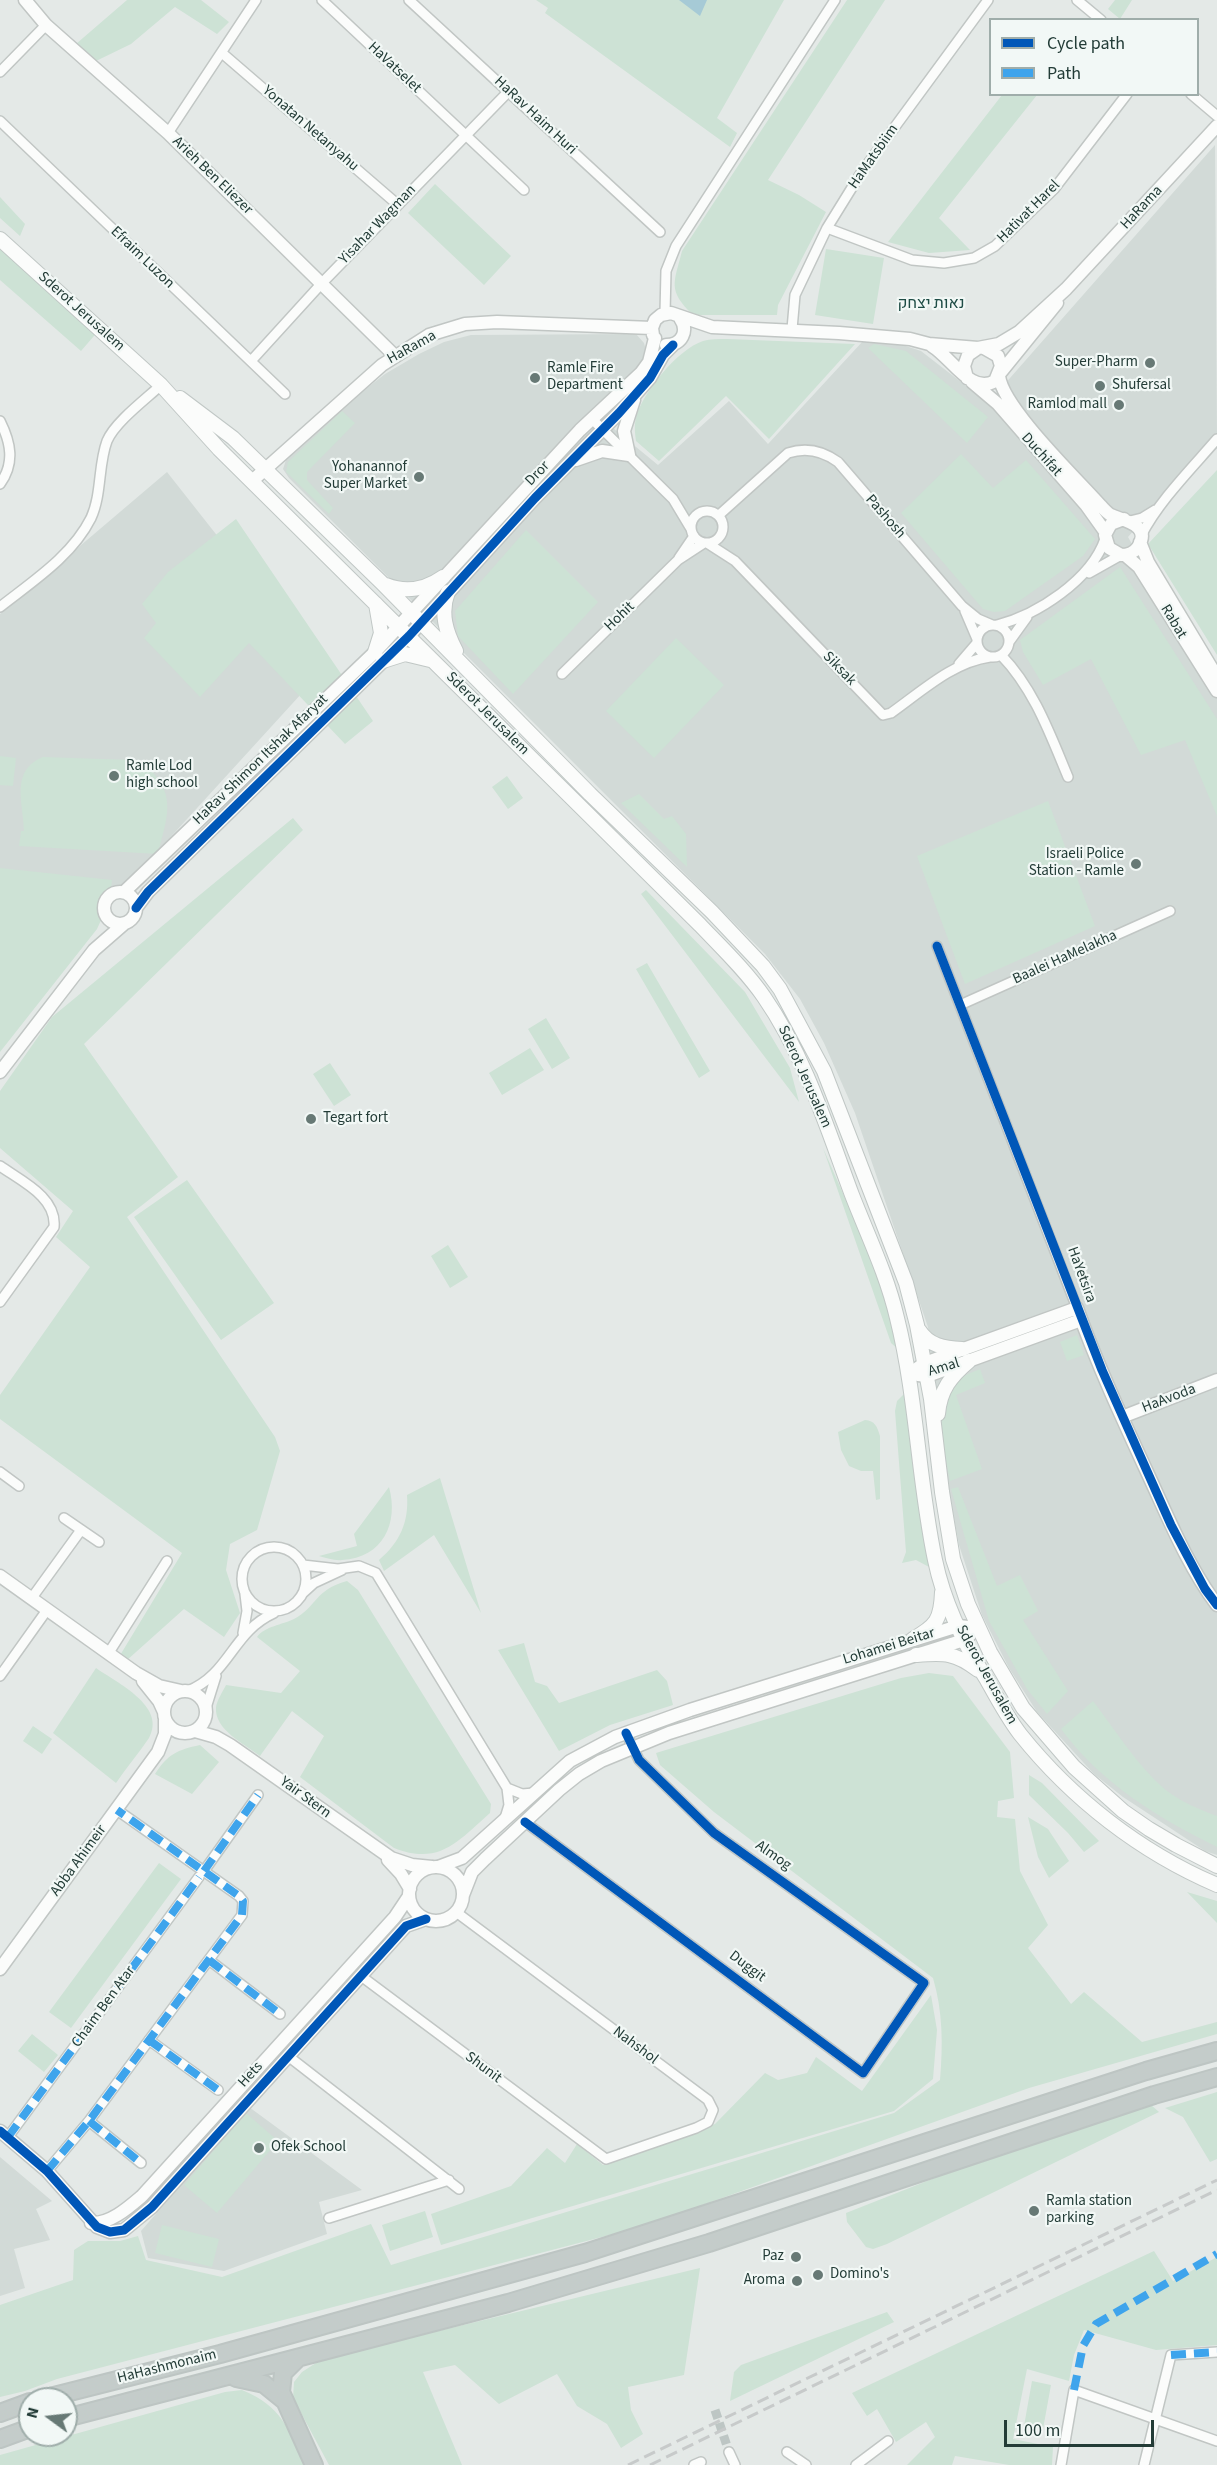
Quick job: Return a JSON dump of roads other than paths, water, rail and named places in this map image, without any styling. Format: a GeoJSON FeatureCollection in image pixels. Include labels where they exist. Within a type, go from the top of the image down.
{"type":"FeatureCollection","features":[{"type":"Feature","properties":{"kind":"highway","name":"HaHashmonaim"},"geometry":{"type":"LineString","coordinates":[[78,2390],[292,2334],[585,2253],[1146,2071],[1217,2051]]}},
{"type":"Feature","properties":{"kind":"highway","name":"HaHashmonaim"},"geometry":{"type":"LineString","coordinates":[[78,2415],[508,2303],[709,2243],[1154,2095],[1217,2077]]}},
{"type":"Feature","properties":{"kind":"highway"},"geometry":{"type":"LineString","coordinates":[[298,2358],[283,2373],[281,2392],[314,2465]]}},
{"type":"Feature","properties":{"kind":"highway"},"geometry":{"type":"LineString","coordinates":[[226,2378],[249,2379],[264,2384],[286,2401]]}},
{"type":"Feature","properties":{"kind":"highway"},"geometry":{"type":"LineString","coordinates":[[0,2403],[18,2402]]}},
{"type":"Feature","properties":{"kind":"highway"},"geometry":{"type":"LineString","coordinates":[[0,2413],[18,2406]]}},
{"type":"Feature","properties":{"kind":"highway"},"geometry":{"type":"LineString","coordinates":[[0,2439],[18,2432]]}},
{"type":"Feature","properties":{"kind":"main road","name":"Sderot Jerusalem"},"geometry":{"type":"LineString","coordinates":[[0,239],[161,385],[252,481],[700,925],[750,978],[765,999],[807,1078],[878,1257],[895,1309],[909,1374],[930,1533],[942,1584],[964,1640],[1020,1734],[1062,1780],[1112,1825],[1167,1861],[1217,1885]]}},
{"type":"Feature","properties":{"kind":"main road","name":"Sderot Jerusalem"},"geometry":{"type":"LineString","coordinates":[[161,385],[218,426],[382,583],[591,794],[740,940],[780,989],[824,1071],[894,1251],[917,1325],[926,1369],[953,1559],[968,1604],[979,1628],[1023,1708],[1074,1767],[1123,1811],[1176,1845],[1217,1866]]}},
{"type":"Feature","properties":{"kind":"main road"},"geometry":{"type":"LineString","coordinates":[[382,583],[410,590],[428,586],[443,577]]}},
{"type":"Feature","properties":{"kind":"main road"},"geometry":{"type":"LineString","coordinates":[[448,592],[444,607],[444,621],[461,661]]}},
{"type":"Feature","properties":{"kind":"main road"},"geometry":{"type":"LineString","coordinates":[[375,602],[381,633],[379,656],[405,654],[423,657],[435,663]]}},
{"type":"Feature","properties":{"kind":"main road"},"geometry":{"type":"LineString","coordinates":[[917,1325],[929,1342],[965,1355],[942,1392],[936,1437]]}},
{"type":"Feature","properties":{"kind":"main road"},"geometry":{"type":"LineString","coordinates":[[913,1639],[935,1624],[941,1607],[942,1584]]}},
{"type":"Feature","properties":{"kind":"main road"},"geometry":{"type":"LineString","coordinates":[[916,1655],[940,1653],[956,1655],[979,1671],[992,1688]]}},
{"type":"Feature","properties":{"kind":"street","name":"Arieh Ben Eliezer"},"geometry":{"type":"LineString","coordinates":[[25,0],[46,25],[168,133],[395,356]]}},
{"type":"Feature","properties":{"kind":"street"},"geometry":{"type":"LineString","coordinates":[[168,133],[256,0]]}},
{"type":"Feature","properties":{"kind":"street","name":"HaVatselet"},"geometry":{"type":"LineString","coordinates":[[322,0],[524,190]]}},
{"type":"Feature","properties":{"kind":"street","name":"HaRav Haim Huri"},"geometry":{"type":"LineString","coordinates":[[410,0],[660,232]]}},
{"type":"Feature","properties":{"kind":"street"},"geometry":{"type":"LineString","coordinates":[[665,313],[666,271],[676,246],[835,0]]}},
{"type":"Feature","properties":{"kind":"street","name":"HaMatsbiim"},"geometry":{"type":"LineString","coordinates":[[792,329],[795,295],[827,228],[861,173],[988,0]]}},
{"type":"Feature","properties":{"kind":"street"},"geometry":{"type":"LineString","coordinates":[[1077,0],[1099,18]]}},
{"type":"Feature","properties":{"kind":"street"},"geometry":{"type":"LineString","coordinates":[[0,72],[46,25]]}},
{"type":"Feature","properties":{"kind":"street","name":"Yonatan Netanyahu"},"geometry":{"type":"LineString","coordinates":[[222,53],[397,204]]}},
{"type":"Feature","properties":{"kind":"street","name":"Yisahar Wagman"},"geometry":{"type":"LineString","coordinates":[[251,362],[397,204],[509,91]]}},
{"type":"Feature","properties":{"kind":"street","name":"Hativat Harel"},"geometry":{"type":"LineString","coordinates":[[827,228],[912,260],[944,263],[974,258],[995,246],[1054,189],[1125,96]]}},
{"type":"Feature","properties":{"kind":"street"},"geometry":{"type":"LineString","coordinates":[[1193,96],[1217,116]]}},
{"type":"Feature","properties":{"kind":"street","name":"Efraim Luzon"},"geometry":{"type":"LineString","coordinates":[[0,121],[285,394]]}},
{"type":"Feature","properties":{"kind":"street","name":"HaRama"},"geometry":{"type":"LineString","coordinates":[[680,318],[711,327],[792,329],[910,339],[929,344],[981,348],[999,344],[1019,332],[1066,289],[1217,126]]}},
{"type":"Feature","properties":{"kind":"street"},"geometry":{"type":"LineString","coordinates":[[1197,149],[1217,140]]}},
{"type":"Feature","properties":{"kind":"street","name":"HaRama"},"geometry":{"type":"LineString","coordinates":[[1000,374],[1066,289]]}},
{"type":"Feature","properties":{"kind":"street"},"geometry":{"type":"LineString","coordinates":[[665,313],[676,314],[680,318],[685,328],[684,333],[676,344],[663,345],[653,333],[658,317],[665,313]]}},
{"type":"Feature","properties":{"kind":"street","name":"HaRama"},"geometry":{"type":"LineString","coordinates":[[252,481],[348,394],[395,356],[429,335],[465,324],[497,322],[653,333]]}},
{"type":"Feature","properties":{"kind":"street","name":"HaRama"},"geometry":{"type":"LineString","coordinates":[[676,344],[691,334],[711,327]]}},
{"type":"Feature","properties":{"kind":"street","name":"Dror"},"geometry":{"type":"LineString","coordinates":[[417,618],[443,577],[592,419],[641,373],[649,362],[653,333]]}},
{"type":"Feature","properties":{"kind":"street","name":"Dror"},"geometry":{"type":"LineString","coordinates":[[417,618],[448,592],[603,429],[637,393],[676,344]]}},
{"type":"Feature","properties":{"kind":"street","name":"HaRama"},"geometry":{"type":"LineString","coordinates":[[929,344],[947,357],[970,380]]}},
{"type":"Feature","properties":{"kind":"street"},"geometry":{"type":"LineString","coordinates":[[981,348],[998,356],[1000,374],[995,381],[984,386],[970,380],[964,366],[965,360],[968,355],[981,348]]}},
{"type":"Feature","properties":{"kind":"street","name":"Duchifat"},"geometry":{"type":"LineString","coordinates":[[1000,374],[1001,388],[1016,411],[1100,506],[1108,513],[1127,520]]}},
{"type":"Feature","properties":{"kind":"street","name":"Duchifat"},"geometry":{"type":"LineString","coordinates":[[970,380],[999,404],[1086,505],[1106,536]]}},
{"type":"Feature","properties":{"kind":"street"},"geometry":{"type":"LineString","coordinates":[[0,607],[60,559],[80,534],[92,516],[108,439],[118,425],[161,385]]}},
{"type":"Feature","properties":{"kind":"street"},"geometry":{"type":"LineString","coordinates":[[629,454],[624,431],[637,393]]}},
{"type":"Feature","properties":{"kind":"street"},"geometry":{"type":"LineString","coordinates":[[592,419],[673,498],[690,508],[709,510],[719,515],[723,530],[718,539],[706,543],[692,533],[673,498]]}},
{"type":"Feature","properties":{"kind":"street"},"geometry":{"type":"LineString","coordinates":[[0,421],[9,439],[10,464],[0,484]]}},
{"type":"Feature","properties":{"kind":"street"},"geometry":{"type":"LineString","coordinates":[[1078,578],[1098,557],[1115,521],[1127,520],[1154,511],[1217,441]]}},
{"type":"Feature","properties":{"kind":"street"},"geometry":{"type":"LineString","coordinates":[[568,464],[602,451],[629,454]]}},
{"type":"Feature","properties":{"kind":"street","name":"Pashosh"},"geometry":{"type":"LineString","coordinates":[[719,515],[778,461],[795,451],[822,452],[838,462],[962,606],[978,619],[994,625]]}},
{"type":"Feature","properties":{"kind":"street"},"geometry":{"type":"LineString","coordinates":[[1031,613],[984,628],[977,641],[982,652],[990,657],[1001,655],[1031,613],[1078,578],[1134,550],[1166,500]]}},
{"type":"Feature","properties":{"kind":"street"},"geometry":{"type":"LineString","coordinates":[[692,533],[692,520],[703,511]]}},
{"type":"Feature","properties":{"kind":"street"},"geometry":{"type":"LineString","coordinates":[[1127,520],[1137,527],[1140,539]]}},
{"type":"Feature","properties":{"kind":"street","name":"Siksak"},"geometry":{"type":"LineString","coordinates":[[723,530],[726,545],[735,561]]}},
{"type":"Feature","properties":{"kind":"street","name":"Hohit"},"geometry":{"type":"LineString","coordinates":[[678,560],[692,533]]}},
{"type":"Feature","properties":{"kind":"street"},"geometry":{"type":"LineString","coordinates":[[1106,536],[1112,551],[1123,555]]}},
{"type":"Feature","properties":{"kind":"street","name":"Rabat"},"geometry":{"type":"LineString","coordinates":[[1140,539],[1148,562],[1217,677]]}},
{"type":"Feature","properties":{"kind":"street","name":"Hohit"},"geometry":{"type":"LineString","coordinates":[[561,674],[678,560],[706,543]]}},
{"type":"Feature","properties":{"kind":"street","name":"Siksak"},"geometry":{"type":"LineString","coordinates":[[706,543],[735,561],[883,715],[891,713],[954,669],[972,660],[990,657]]}},
{"type":"Feature","properties":{"kind":"street","name":"Rabat"},"geometry":{"type":"LineString","coordinates":[[1123,555],[1139,567],[1217,691]]}},
{"type":"Feature","properties":{"kind":"street","name":"Pashosh"},"geometry":{"type":"LineString","coordinates":[[962,606],[977,641]]}},
{"type":"Feature","properties":{"kind":"street","name":"HaRav Shimon Itshak Afaryat"},"geometry":{"type":"LineString","coordinates":[[136,908],[148,892],[417,618]]}},
{"type":"Feature","properties":{"kind":"street"},"geometry":{"type":"LineString","coordinates":[[994,625],[1007,633],[1009,642]]}},
{"type":"Feature","properties":{"kind":"street","name":"Siksak"},"geometry":{"type":"LineString","coordinates":[[954,669],[977,641]]}},
{"type":"Feature","properties":{"kind":"street"},"geometry":{"type":"LineString","coordinates":[[1001,655],[1016,670],[1039,709],[1068,777]]}},
{"type":"Feature","properties":{"kind":"street","name":"HaRav Shimon Itshak Afaryat"},"geometry":{"type":"LineString","coordinates":[[124,892],[379,656]]}},
{"type":"Feature","properties":{"kind":"street"},"geometry":{"type":"LineString","coordinates":[[0,1072],[94,950],[133,917],[136,908],[133,898],[124,892],[113,892],[105,899],[103,910],[107,920],[114,924],[125,923]]}},
{"type":"Feature","properties":{"kind":"street","name":"Baalei HaMelakha"},"geometry":{"type":"LineString","coordinates":[[960,1005],[1170,911]]}},
{"type":"Feature","properties":{"kind":"street"},"geometry":{"type":"LineString","coordinates":[[94,950],[107,920]]}},
{"type":"Feature","properties":{"kind":"street","name":"HaYetsira"},"geometry":{"type":"LineString","coordinates":[[937,946],[1079,1314],[1122,1417],[1171,1525],[1205,1588],[1217,1605]]}},
{"type":"Feature","properties":{"kind":"street"},"geometry":{"type":"LineString","coordinates":[[0,1166],[44,1198],[55,1218],[54,1227],[0,1302]]}},
{"type":"Feature","properties":{"kind":"street","name":"Amal"},"geometry":{"type":"LineString","coordinates":[[909,1374],[1079,1314]]}},
{"type":"Feature","properties":{"kind":"street","name":"HaAvoda"},"geometry":{"type":"LineString","coordinates":[[1122,1417],[1217,1380]]}},
{"type":"Feature","properties":{"kind":"street"},"geometry":{"type":"LineString","coordinates":[[0,1472],[19,1486]]}},
{"type":"Feature","properties":{"kind":"street"},"geometry":{"type":"LineString","coordinates":[[64,1518],[99,1542]]}},
{"type":"Feature","properties":{"kind":"street"},"geometry":{"type":"LineString","coordinates":[[31,1599],[81,1530]]}},
{"type":"Feature","properties":{"kind":"street"},"geometry":{"type":"LineString","coordinates":[[242,1636],[248,1611],[243,1572],[250,1558],[268,1548],[285,1549],[295,1555],[303,1565],[306,1578],[303,1593]]}},
{"type":"Feature","properties":{"kind":"street"},"geometry":{"type":"LineString","coordinates":[[108,1654],[167,1561]]}},
{"type":"Feature","properties":{"kind":"street"},"geometry":{"type":"LineString","coordinates":[[303,1565],[338,1569],[359,1566],[376,1573],[507,1788],[509,1805],[504,1820]]}},
{"type":"Feature","properties":{"kind":"street"},"geometry":{"type":"LineString","coordinates":[[136,1673],[154,1692],[171,1728],[190,1732],[202,1725],[208,1695],[219,1669],[242,1636],[260,1619],[287,1609],[297,1602],[303,1593],[322,1578],[349,1568]]}},
{"type":"Feature","properties":{"kind":"street"},"geometry":{"type":"LineString","coordinates":[[0,1576],[136,1673],[159,1686],[200,1697],[206,1710]]}},
{"type":"Feature","properties":{"kind":"street"},"geometry":{"type":"LineString","coordinates":[[245,1593],[254,1605],[276,1612]]}},
{"type":"Feature","properties":{"kind":"street"},"geometry":{"type":"LineString","coordinates":[[0,1676],[47,1610]]}},
{"type":"Feature","properties":{"kind":"street","name":"Lohamei Beitar"},"geometry":{"type":"LineString","coordinates":[[435,1867],[462,1858],[570,1761],[626,1733],[681,1713],[913,1639],[958,1626],[979,1628]]}},
{"type":"Feature","properties":{"kind":"street","name":"Lohamei Beitar"},"geometry":{"type":"LineString","coordinates":[[463,1895],[472,1872],[579,1774],[631,1747],[964,1640],[979,1628]]}},
{"type":"Feature","properties":{"kind":"street"},"geometry":{"type":"LineString","coordinates":[[164,1716],[167,1701],[184,1691],[200,1686],[219,1669]]}},
{"type":"Feature","properties":{"kind":"street","name":"Yair Stern"},"geometry":{"type":"LineString","coordinates":[[206,1710],[214,1727],[230,1744]]}},
{"type":"Feature","properties":{"kind":"street","name":"Abba Ahimeir"},"geometry":{"type":"LineString","coordinates":[[0,1969],[158,1752],[165,1734],[164,1716]]}},
{"type":"Feature","properties":{"kind":"street","name":"Yair Stern"},"geometry":{"type":"LineString","coordinates":[[190,1732],[216,1737],[230,1744],[381,1852],[401,1863],[435,1867]]}},
{"type":"Feature","properties":{"kind":"street","name":"Abba Ahimeir"},"geometry":{"type":"LineString","coordinates":[[158,1752],[190,1732]]}},
{"type":"Feature","properties":{"kind":"street","name":"Almog"},"geometry":{"type":"LineString","coordinates":[[626,1733],[631,1747],[648,1769],[714,1833],[924,1983]]}},
{"type":"Feature","properties":{"kind":"street"},"geometry":{"type":"LineString","coordinates":[[507,1788],[522,1794],[534,1793]]}},
{"type":"Feature","properties":{"kind":"street","name":"Chaim Ben Atar"},"geometry":{"type":"LineString","coordinates":[[4,2134],[202,1874],[258,1795]]}},
{"type":"Feature","properties":{"kind":"street"},"geometry":{"type":"LineString","coordinates":[[47,2171],[89,2121],[242,1915],[243,1902],[239,1896],[202,1874],[117,1810]]}},
{"type":"Feature","properties":{"kind":"street","name":"Duggit"},"geometry":{"type":"LineString","coordinates":[[525,1822],[863,2073],[924,1983]]}},
{"type":"Feature","properties":{"kind":"street","name":"Yair Stern"},"geometry":{"type":"LineString","coordinates":[[381,1852],[401,1874],[410,1892]]}},
{"type":"Feature","properties":{"kind":"street"},"geometry":{"type":"LineString","coordinates":[[435,1867],[453,1873],[462,1887],[463,1895],[456,1912],[442,1920],[426,1919],[415,1910],[410,1892],[417,1874],[435,1867]]}},
{"type":"Feature","properties":{"kind":"street","name":"Hets"},"geometry":{"type":"LineString","coordinates":[[91,2223],[102,2222],[127,2208],[142,2196],[395,1917],[410,1892]]}},
{"type":"Feature","properties":{"kind":"street","name":"Nahshol"},"geometry":{"type":"LineString","coordinates":[[456,1912],[708,2100],[713,2110],[708,2122],[606,2159]]}},
{"type":"Feature","properties":{"kind":"street","name":"Hets"},"geometry":{"type":"LineString","coordinates":[[91,2223],[104,2230],[118,2232],[140,2218],[406,1926],[426,1919]]}},
{"type":"Feature","properties":{"kind":"street"},"geometry":{"type":"LineString","coordinates":[[209,1960],[280,2014]]}},
{"type":"Feature","properties":{"kind":"street","name":"Shunit"},"geometry":{"type":"LineString","coordinates":[[361,1976],[606,2159]]}},
{"type":"Feature","properties":{"kind":"street"},"geometry":{"type":"LineString","coordinates":[[149,2040],[218,2090]]}},
{"type":"Feature","properties":{"kind":"street"},"geometry":{"type":"LineString","coordinates":[[288,2056],[459,2189]]}},
{"type":"Feature","properties":{"kind":"street"},"geometry":{"type":"LineString","coordinates":[[89,2121],[141,2163]]}},
{"type":"Feature","properties":{"kind":"street"},"geometry":{"type":"LineString","coordinates":[[4,2134],[47,2171],[91,2223]]}},
{"type":"Feature","properties":{"kind":"street"},"geometry":{"type":"LineString","coordinates":[[329,2218],[449,2180]]}},
{"type":"Feature","properties":{"kind":"street"},"geometry":{"type":"LineString","coordinates":[[1144,2465],[1171,2355],[1217,2352]]}},
{"type":"Feature","properties":{"kind":"street"},"geometry":{"type":"LineString","coordinates":[[1061,2465],[1074,2390],[1217,2441]]}},
{"type":"Feature","properties":{"kind":"street"},"geometry":{"type":"LineString","coordinates":[[856,2465],[888,2440]]}},
{"type":"Feature","properties":{"kind":"street"},"geometry":{"type":"LineString","coordinates":[[729,2452],[735,2465]]}},
{"type":"Feature","properties":{"kind":"street"},"geometry":{"type":"LineString","coordinates":[[787,2452],[806,2465]]}},
{"type":"Feature","properties":{"kind":"water"},"geometry":{"type":"Polygon","coordinates":[[[679,0],[707,0],[700,16],[679,0]]]}},
{"type":"Feature","properties":{"kind":"tunnel"},"geometry":{"type":"LineString","coordinates":[[715,2410],[729,2452]]}},
{"type":"Feature","properties":{"kind":"railway"},"geometry":{"type":"LineString","coordinates":[[628,2465],[1217,2180]]}},
{"type":"Feature","properties":{"kind":"railway"},"geometry":{"type":"LineString","coordinates":[[650,2465],[1217,2190]]}},
{"type":"Feature","properties":{"kind":"place","name":"Super-Pharm"},"geometry":{"type":"Point","coordinates":[1150,363]}},
{"type":"Feature","properties":{"kind":"place","name":"Ramle Fire Department"},"geometry":{"type":"Point","coordinates":[535,378]}},
{"type":"Feature","properties":{"kind":"place","name":"Shufersal"},"geometry":{"type":"Point","coordinates":[1100,386]}},
{"type":"Feature","properties":{"kind":"place","name":"Ramlod mall"},"geometry":{"type":"Point","coordinates":[1119,405]}},
{"type":"Feature","properties":{"kind":"place","name":"Yohanannof Super Market"},"geometry":{"type":"Point","coordinates":[419,477]}},
{"type":"Feature","properties":{"kind":"place","name":"Ramle Lod high school"},"geometry":{"type":"Point","coordinates":[114,776]}},
{"type":"Feature","properties":{"kind":"place","name":"Israeli Police Station - Ramle"},"geometry":{"type":"Point","coordinates":[1136,864]}},
{"type":"Feature","properties":{"kind":"place","name":"Tegart fort"},"geometry":{"type":"Point","coordinates":[311,1119]}},
{"type":"Feature","properties":{"kind":"place","name":"Ofek School"},"geometry":{"type":"Point","coordinates":[259,2148]}},
{"type":"Feature","properties":{"kind":"place","name":"Ramla station parking"},"geometry":{"type":"Point","coordinates":[1034,2211]}},
{"type":"Feature","properties":{"kind":"place","name":"Paz"},"geometry":{"type":"Point","coordinates":[796,2257]}},
{"type":"Feature","properties":{"kind":"place","name":"Domino's"},"geometry":{"type":"Point","coordinates":[818,2275]}},
{"type":"Feature","properties":{"kind":"place","name":"Aroma"},"geometry":{"type":"Point","coordinates":[797,2281]}},
{"type":"Feature","properties":{"kind":"district","name":"נאות יצחק"},"geometry":{"type":"Point","coordinates":[931,304]}}]}
